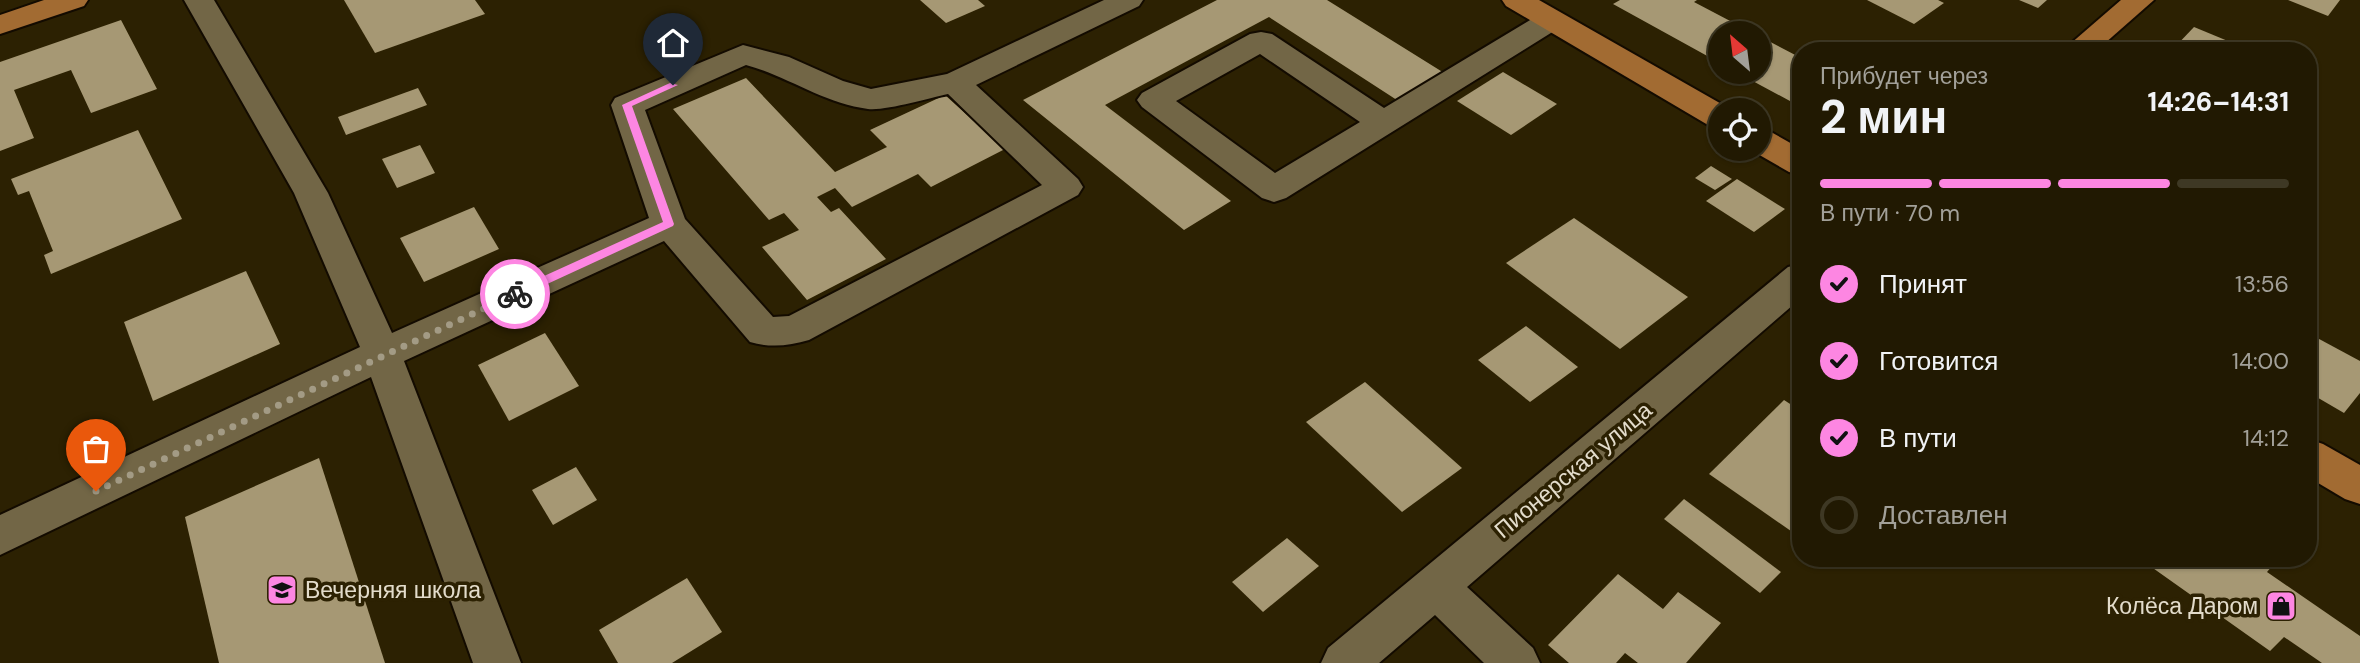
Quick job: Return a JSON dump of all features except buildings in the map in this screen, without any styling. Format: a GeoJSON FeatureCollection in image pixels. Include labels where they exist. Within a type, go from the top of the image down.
{"type":"FeatureCollection","features":[{"type":"Feature","properties":{"kind":"main road"},"geometry":{"type":"LineString","coordinates":[[0,25],[73,0]]}},
{"type":"Feature","properties":{"kind":"main road"},"geometry":{"type":"LineString","coordinates":[[1517,0],[1708,110]]}},
{"type":"Feature","properties":{"kind":"main road"},"geometry":{"type":"LineString","coordinates":[[2088,42],[2139,0]]}},
{"type":"Feature","properties":{"kind":"main road"},"geometry":{"type":"LineString","coordinates":[[1771,146],[1792,159]]}},
{"type":"Feature","properties":{"kind":"main road"},"geometry":{"type":"LineString","coordinates":[[2317,461],[2360,486]]}},
{"type":"Feature","properties":{"kind":"street"},"geometry":{"type":"LineString","coordinates":[[199,0],[311,192],[382,354],[497,663]]}},
{"type":"Feature","properties":{"kind":"street"},"geometry":{"type":"LineString","coordinates":[[955,83],[1066,187],[795,330],[764,332],[669,224],[626,105],[743,55],[778,64],[832,88],[870,99],[955,83],[1128,0]]}},
{"type":"Feature","properties":{"kind":"street"},"geometry":{"type":"LineString","coordinates":[[1384,123],[1262,41],[1153,100],[1274,190],[1384,123],[1551,20]]}},
{"type":"Feature","properties":{"kind":"street"},"geometry":{"type":"LineString","coordinates":[[0,536],[382,354],[669,224]]}},
{"type":"Feature","properties":{"kind":"street","name":"Пионерская улица"},"geometry":{"type":"LineString","coordinates":[[1345,663],[1792,285]]}},
{"type":"Feature","properties":{"kind":"street"},"geometry":{"type":"LineString","coordinates":[[1436,587],[1516,663]]}},
{"type":"Feature","properties":{"kind":"way so far"},"geometry":{"type":"LineString","coordinates":[[96,491],[382,354],[515,294]]}},
{"type":"Feature","properties":{"kind":"place","name":"Вечерняя школа"},"geometry":{"type":"Point","coordinates":[282,590]}},
{"type":"Feature","properties":{"kind":"place","name":"Колёса Даром"},"geometry":{"type":"Point","coordinates":[2281,606]}},
{"type":"Feature","properties":{"kind":"route"},"geometry":{"type":"LineString","coordinates":[[515,294],[669,224],[626,105],[673,85]]}}]}
